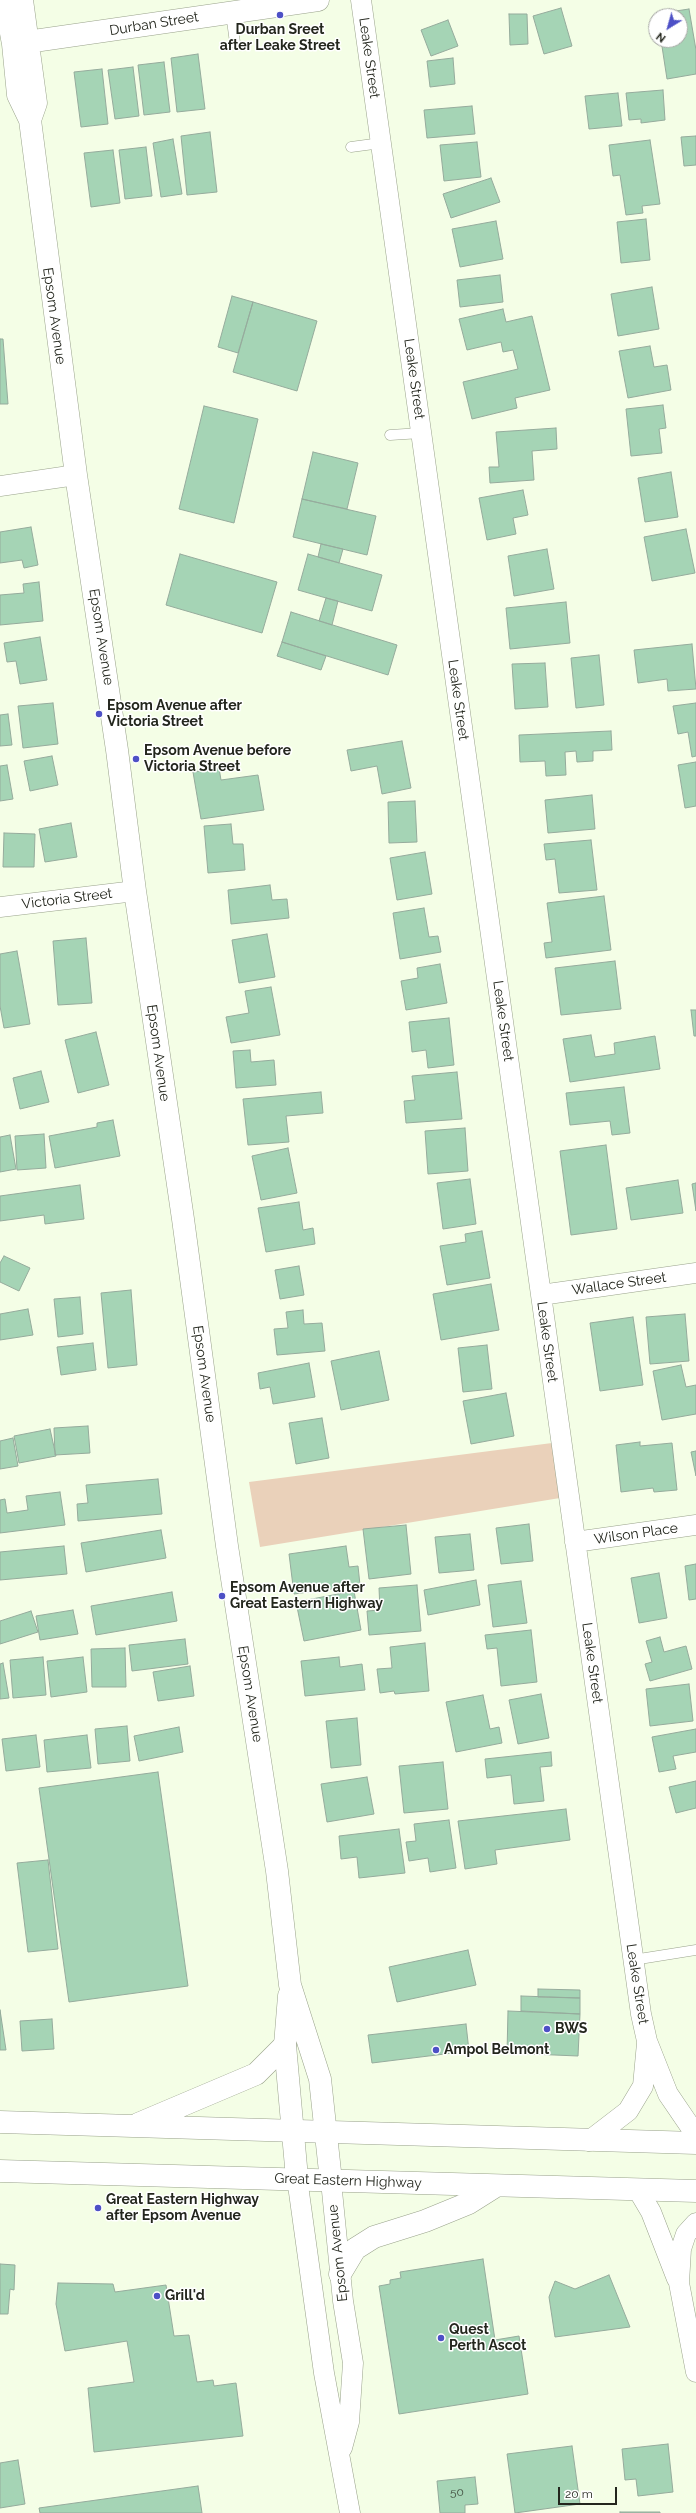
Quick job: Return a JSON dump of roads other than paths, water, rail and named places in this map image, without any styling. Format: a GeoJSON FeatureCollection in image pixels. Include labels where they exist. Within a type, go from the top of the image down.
{"type":"FeatureCollection","features":[{"type":"Feature","properties":{"kind":"main road","name":"Epsom Avenue"},"geometry":{"type":"LineString","coordinates":[[5,0],[21,43],[36,103],[30,120],[76,475],[117,750],[135,891],[183,1219],[227,1546],[276,1871],[290,1985],[320,2079],[331,2181]]}},
{"type":"Feature","properties":{"kind":"main road","name":"Epsom Avenue"},"geometry":{"type":"LineString","coordinates":[[21,43],[22,0]]}},
{"type":"Feature","properties":{"kind":"main road","name":"Durban Street"},"geometry":{"type":"LineString","coordinates":[[21,43],[318,0]]}},
{"type":"Feature","properties":{"kind":"main road","name":"Epsom Avenue"},"geometry":{"type":"LineString","coordinates":[[290,1985],[285,2045],[291,2130],[297,2178]]}},
{"type":"Feature","properties":{"kind":"main road"},"geometry":{"type":"LineString","coordinates":[[131,2127],[256,2074],[285,2045]]}},
{"type":"Feature","properties":{"kind":"main road"},"geometry":{"type":"LineString","coordinates":[[0,2122],[131,2127],[291,2130],[589,2141],[696,2143]]}},
{"type":"Feature","properties":{"kind":"main road","name":"Great Eastern Highway"},"geometry":{"type":"LineString","coordinates":[[0,2171],[297,2178],[331,2181],[696,2191]]}},
{"type":"Feature","properties":{"kind":"main road"},"geometry":{"type":"LineString","coordinates":[[340,2274],[354,2249],[374,2237],[425,2221],[469,2203],[496,2186]]}},
{"type":"Feature","properties":{"kind":"street","name":"Leake Street"},"geometry":{"type":"LineString","coordinates":[[361,0],[633,1960],[647,2041],[668,2094],[696,2135]]}},
{"type":"Feature","properties":{"kind":"street"},"geometry":{"type":"LineString","coordinates":[[0,486],[76,475]]}},
{"type":"Feature","properties":{"kind":"street","name":"Victoria Street"},"geometry":{"type":"LineString","coordinates":[[0,907],[135,891]]}},
{"type":"Feature","properties":{"kind":"street","name":"Wallace Street"},"geometry":{"type":"LineString","coordinates":[[541,1295],[696,1273]]}},
{"type":"Feature","properties":{"kind":"street","name":"Wilson Place"},"geometry":{"type":"LineString","coordinates":[[575,1542],[696,1525]]}},
{"type":"Feature","properties":{"kind":"street","name":"Leake Street"},"geometry":{"type":"LineString","coordinates":[[589,2141],[628,2111],[643,2086],[647,2041]]}},
{"type":"Feature","properties":{"kind":"street","name":"Epsom Avenue"},"geometry":{"type":"LineString","coordinates":[[297,2178],[324,2373],[341,2453],[350,2513]]}},
{"type":"Feature","properties":{"kind":"street","name":"Epsom Avenue"},"geometry":{"type":"LineString","coordinates":[[331,2181],[340,2274],[353,2363],[349,2422],[341,2453]]}},
{"type":"Feature","properties":{"kind":"street"},"geometry":{"type":"LineString","coordinates":[[638,2190],[651,2212],[679,2283],[696,2372]]}},
{"type":"Feature","properties":{"kind":"street"},"geometry":{"type":"LineString","coordinates":[[679,2283],[681,2249],[686,2234],[696,2223]]}},
{"type":"Feature","properties":{"kind":"lane"},"geometry":{"type":"LineString","coordinates":[[231,13],[235,43]]}},
{"type":"Feature","properties":{"kind":"lane"},"geometry":{"type":"LineString","coordinates":[[351,147],[381,143]]}},
{"type":"Feature","properties":{"kind":"lane"},"geometry":{"type":"LineString","coordinates":[[390,435],[421,432]]}},
{"type":"Feature","properties":{"kind":"lane"},"geometry":{"type":"LineString","coordinates":[[633,1960],[696,1950]]}},
{"type":"Feature","properties":{"kind":"place","name":"Durban Sreet after Leake Street"},"geometry":{"type":"Point","coordinates":[280,15]}},
{"type":"Feature","properties":{"kind":"place","name":"Epsom Avenue after Victoria Street"},"geometry":{"type":"Point","coordinates":[99,714]}},
{"type":"Feature","properties":{"kind":"place","name":"Epsom Avenue before Victoria Street"},"geometry":{"type":"Point","coordinates":[136,759]}},
{"type":"Feature","properties":{"kind":"place","name":"Epsom Avenue after Great Eastern Highway"},"geometry":{"type":"Point","coordinates":[222,1596]}},
{"type":"Feature","properties":{"kind":"place","name":"BWS"},"geometry":{"type":"Point","coordinates":[547,2029]}},
{"type":"Feature","properties":{"kind":"place","name":"Ampol Belmont"},"geometry":{"type":"Point","coordinates":[436,2050]}},
{"type":"Feature","properties":{"kind":"place","name":"Great Eastern Highway after Epsom Avenue"},"geometry":{"type":"Point","coordinates":[98,2208]}},
{"type":"Feature","properties":{"kind":"place","name":"Grill'd"},"geometry":{"type":"Point","coordinates":[157,2296]}},
{"type":"Feature","properties":{"kind":"place","name":"Quest Perth Ascot"},"geometry":{"type":"Point","coordinates":[441,2338]}}]}
